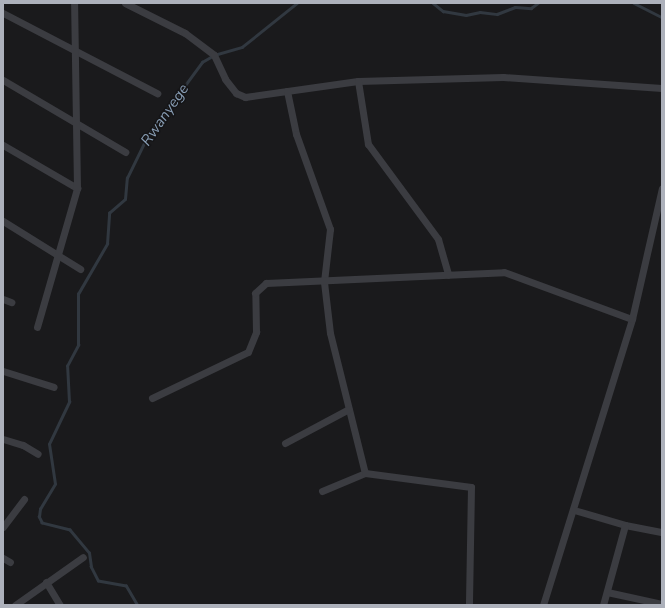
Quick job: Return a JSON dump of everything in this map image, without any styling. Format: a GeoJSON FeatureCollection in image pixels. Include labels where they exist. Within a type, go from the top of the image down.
{"type":"FeatureCollection","features":[{"type":"Feature","properties":{"kind":"street"},"geometry":{"type":"LineString","coordinates":[[37,327],[77,188],[74,3]]}},
{"type":"Feature","properties":{"kind":"street"},"geometry":{"type":"LineString","coordinates":[[125,3],[185,33],[214,55],[225,79],[236,93],[245,97],[358,81],[503,77],[662,88]]}},
{"type":"Feature","properties":{"kind":"street"},"geometry":{"type":"LineString","coordinates":[[3,14],[75,49],[157,93]]}},
{"type":"Feature","properties":{"kind":"street"},"geometry":{"type":"LineString","coordinates":[[3,80],[76,126],[125,152]]}},
{"type":"Feature","properties":{"kind":"street"},"geometry":{"type":"LineString","coordinates":[[358,81],[368,144],[438,239],[448,275]]}},
{"type":"Feature","properties":{"kind":"street"},"geometry":{"type":"LineString","coordinates":[[287,91],[296,134],[330,229],[325,256],[324,282],[330,333],[366,473]]}},
{"type":"Feature","properties":{"kind":"street"},"geometry":{"type":"LineString","coordinates":[[3,145],[77,188]]}},
{"type":"Feature","properties":{"kind":"street"},"geometry":{"type":"LineString","coordinates":[[542,605],[574,510],[632,319],[662,188]]}},
{"type":"Feature","properties":{"kind":"street"},"geometry":{"type":"LineString","coordinates":[[3,221],[58,257],[80,269]]}},
{"type":"Feature","properties":{"kind":"street"},"geometry":{"type":"LineString","coordinates":[[152,398],[248,352],[256,332],[255,293],[266,283],[324,282],[504,272],[632,319]]}},
{"type":"Feature","properties":{"kind":"street"},"geometry":{"type":"LineString","coordinates":[[3,299],[11,302]]}},
{"type":"Feature","properties":{"kind":"street"},"geometry":{"type":"LineString","coordinates":[[3,371],[54,387]]}},
{"type":"Feature","properties":{"kind":"street"},"geometry":{"type":"LineString","coordinates":[[285,443],[349,409]]}},
{"type":"Feature","properties":{"kind":"street"},"geometry":{"type":"LineString","coordinates":[[3,439],[23,445],[38,454]]}},
{"type":"Feature","properties":{"kind":"street"},"geometry":{"type":"LineString","coordinates":[[322,491],[366,473],[471,487],[469,605]]}},
{"type":"Feature","properties":{"kind":"street"},"geometry":{"type":"LineString","coordinates":[[3,527],[24,499]]}},
{"type":"Feature","properties":{"kind":"street"},"geometry":{"type":"LineString","coordinates":[[574,510],[625,525],[662,532]]}},
{"type":"Feature","properties":{"kind":"street"},"geometry":{"type":"LineString","coordinates":[[603,605],[625,525]]}},
{"type":"Feature","properties":{"kind":"street"},"geometry":{"type":"LineString","coordinates":[[15,605],[84,557]]}},
{"type":"Feature","properties":{"kind":"street"},"geometry":{"type":"LineString","coordinates":[[3,558],[10,562]]}},
{"type":"Feature","properties":{"kind":"street"},"geometry":{"type":"LineString","coordinates":[[46,582],[60,605]]}},
{"type":"Feature","properties":{"kind":"street"},"geometry":{"type":"LineString","coordinates":[[607,592],[662,604]]}},
{"type":"Feature","properties":{"kind":"waterway","name":"Rwanyege"},"geometry":{"type":"LineString","coordinates":[[137,605],[126,586],[98,581],[91,567],[89,553],[70,530],[42,523],[39,517],[40,509],[55,484],[49,444],[69,402],[67,366],[78,345],[78,294],[107,244],[109,213],[125,199],[127,178],[147,137],[202,62],[214,55],[242,47],[297,3]]}},
{"type":"Feature","properties":{"kind":"waterway","name":"Rwanyege"},"geometry":{"type":"LineString","coordinates":[[433,3],[443,11],[466,15],[480,12],[497,14],[515,7],[531,8],[538,3]]}},
{"type":"Feature","properties":{"kind":"waterway","name":"Rwanyege"},"geometry":{"type":"LineString","coordinates":[[634,3],[662,17]]}}]}
